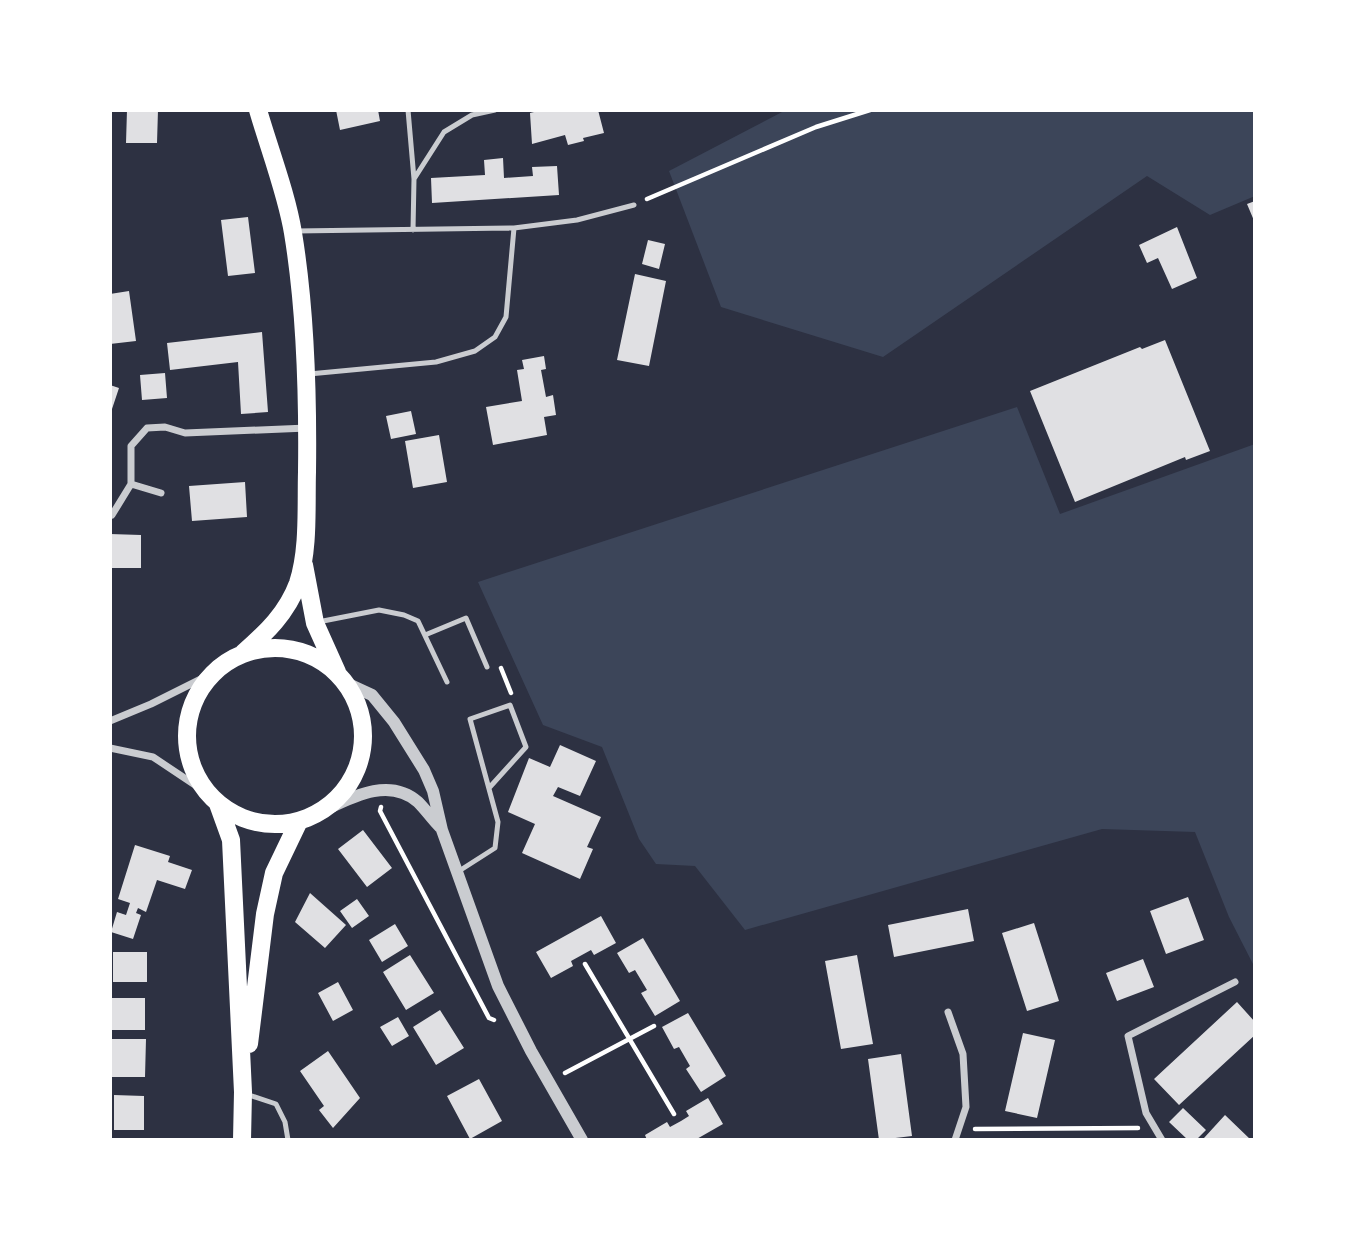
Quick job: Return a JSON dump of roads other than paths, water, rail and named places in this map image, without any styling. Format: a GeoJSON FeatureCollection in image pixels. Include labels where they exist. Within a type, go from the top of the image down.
{"type":"FeatureCollection","features":[{"type":"Feature","properties":{"kind":"main road"},"geometry":{"type":"LineString","coordinates":[[258,110],[293,230],[302,299],[307,428],[303,562],[315,623],[341,678],[359,708],[364,742],[357,772],[329,807],[298,823],[267,826],[250,822],[226,812],[204,791],[187,751],[187,722],[194,697],[211,674],[243,653],[256,649],[290,649],[316,657],[341,678]]}},
{"type":"Feature","properties":{"kind":"main road"},"geometry":{"type":"LineString","coordinates":[[243,653],[284,613],[297,585],[303,562]]}},
{"type":"Feature","properties":{"kind":"main road"},"geometry":{"type":"LineString","coordinates":[[218,804],[231,840],[243,1093],[242,1140]]}},
{"type":"Feature","properties":{"kind":"main road"},"geometry":{"type":"LineString","coordinates":[[243,1093],[265,914],[274,873],[298,823]]}},
{"type":"Feature","properties":{"kind":"street"},"geometry":{"type":"LineString","coordinates":[[113,515],[131,484],[131,446],[147,428],[165,427],[185,433],[307,428]]}},
{"type":"Feature","properties":{"kind":"street"},"geometry":{"type":"LineString","coordinates":[[131,484],[161,493]]}},
{"type":"Feature","properties":{"kind":"street"},"geometry":{"type":"LineString","coordinates":[[110,721],[151,705],[211,674]]}},
{"type":"Feature","properties":{"kind":"street"},"geometry":{"type":"LineString","coordinates":[[341,678],[372,695],[412,747],[433,791],[442,830],[498,986],[582,1140]]}},
{"type":"Feature","properties":{"kind":"street"},"geometry":{"type":"LineString","coordinates":[[110,748],[153,757],[204,791]]}},
{"type":"Feature","properties":{"kind":"street"},"geometry":{"type":"LineString","coordinates":[[329,807],[365,791],[396,792],[416,800],[442,830]]}},
{"type":"Feature","properties":{"kind":"street"},"geometry":{"type":"LineString","coordinates":[[1161,1140],[1146,1112],[1128,1037],[1235,982]]}},
{"type":"Feature","properties":{"kind":"street"},"geometry":{"type":"LineString","coordinates":[[948,1013],[963,1054],[966,1107],[955,1140]]}},
{"type":"Feature","properties":{"kind":"lane"},"geometry":{"type":"LineString","coordinates":[[408,110],[414,179],[413,230]]}},
{"type":"Feature","properties":{"kind":"lane"},"geometry":{"type":"LineString","coordinates":[[414,179],[444,132],[472,116],[495,110]]}},
{"type":"Feature","properties":{"kind":"lane"},"geometry":{"type":"LineString","coordinates":[[293,230],[514,228],[577,220],[634,205]]}},
{"type":"Feature","properties":{"kind":"lane"},"geometry":{"type":"LineString","coordinates":[[306,374],[436,362],[475,351],[495,337],[506,317],[514,228]]}},
{"type":"Feature","properties":{"kind":"lane"},"geometry":{"type":"LineString","coordinates":[[315,623],[379,610],[418,621],[447,682]]}},
{"type":"Feature","properties":{"kind":"lane"},"geometry":{"type":"LineString","coordinates":[[425,635],[466,618],[487,667]]}},
{"type":"Feature","properties":{"kind":"lane"},"geometry":{"type":"LineString","coordinates":[[457,873],[495,848],[498,822],[470,719],[510,705],[526,747],[489,788]]}},
{"type":"Feature","properties":{"kind":"lane"},"geometry":{"type":"LineString","coordinates":[[243,1093],[276,1104],[285,1122],[288,1140]]}}]}
